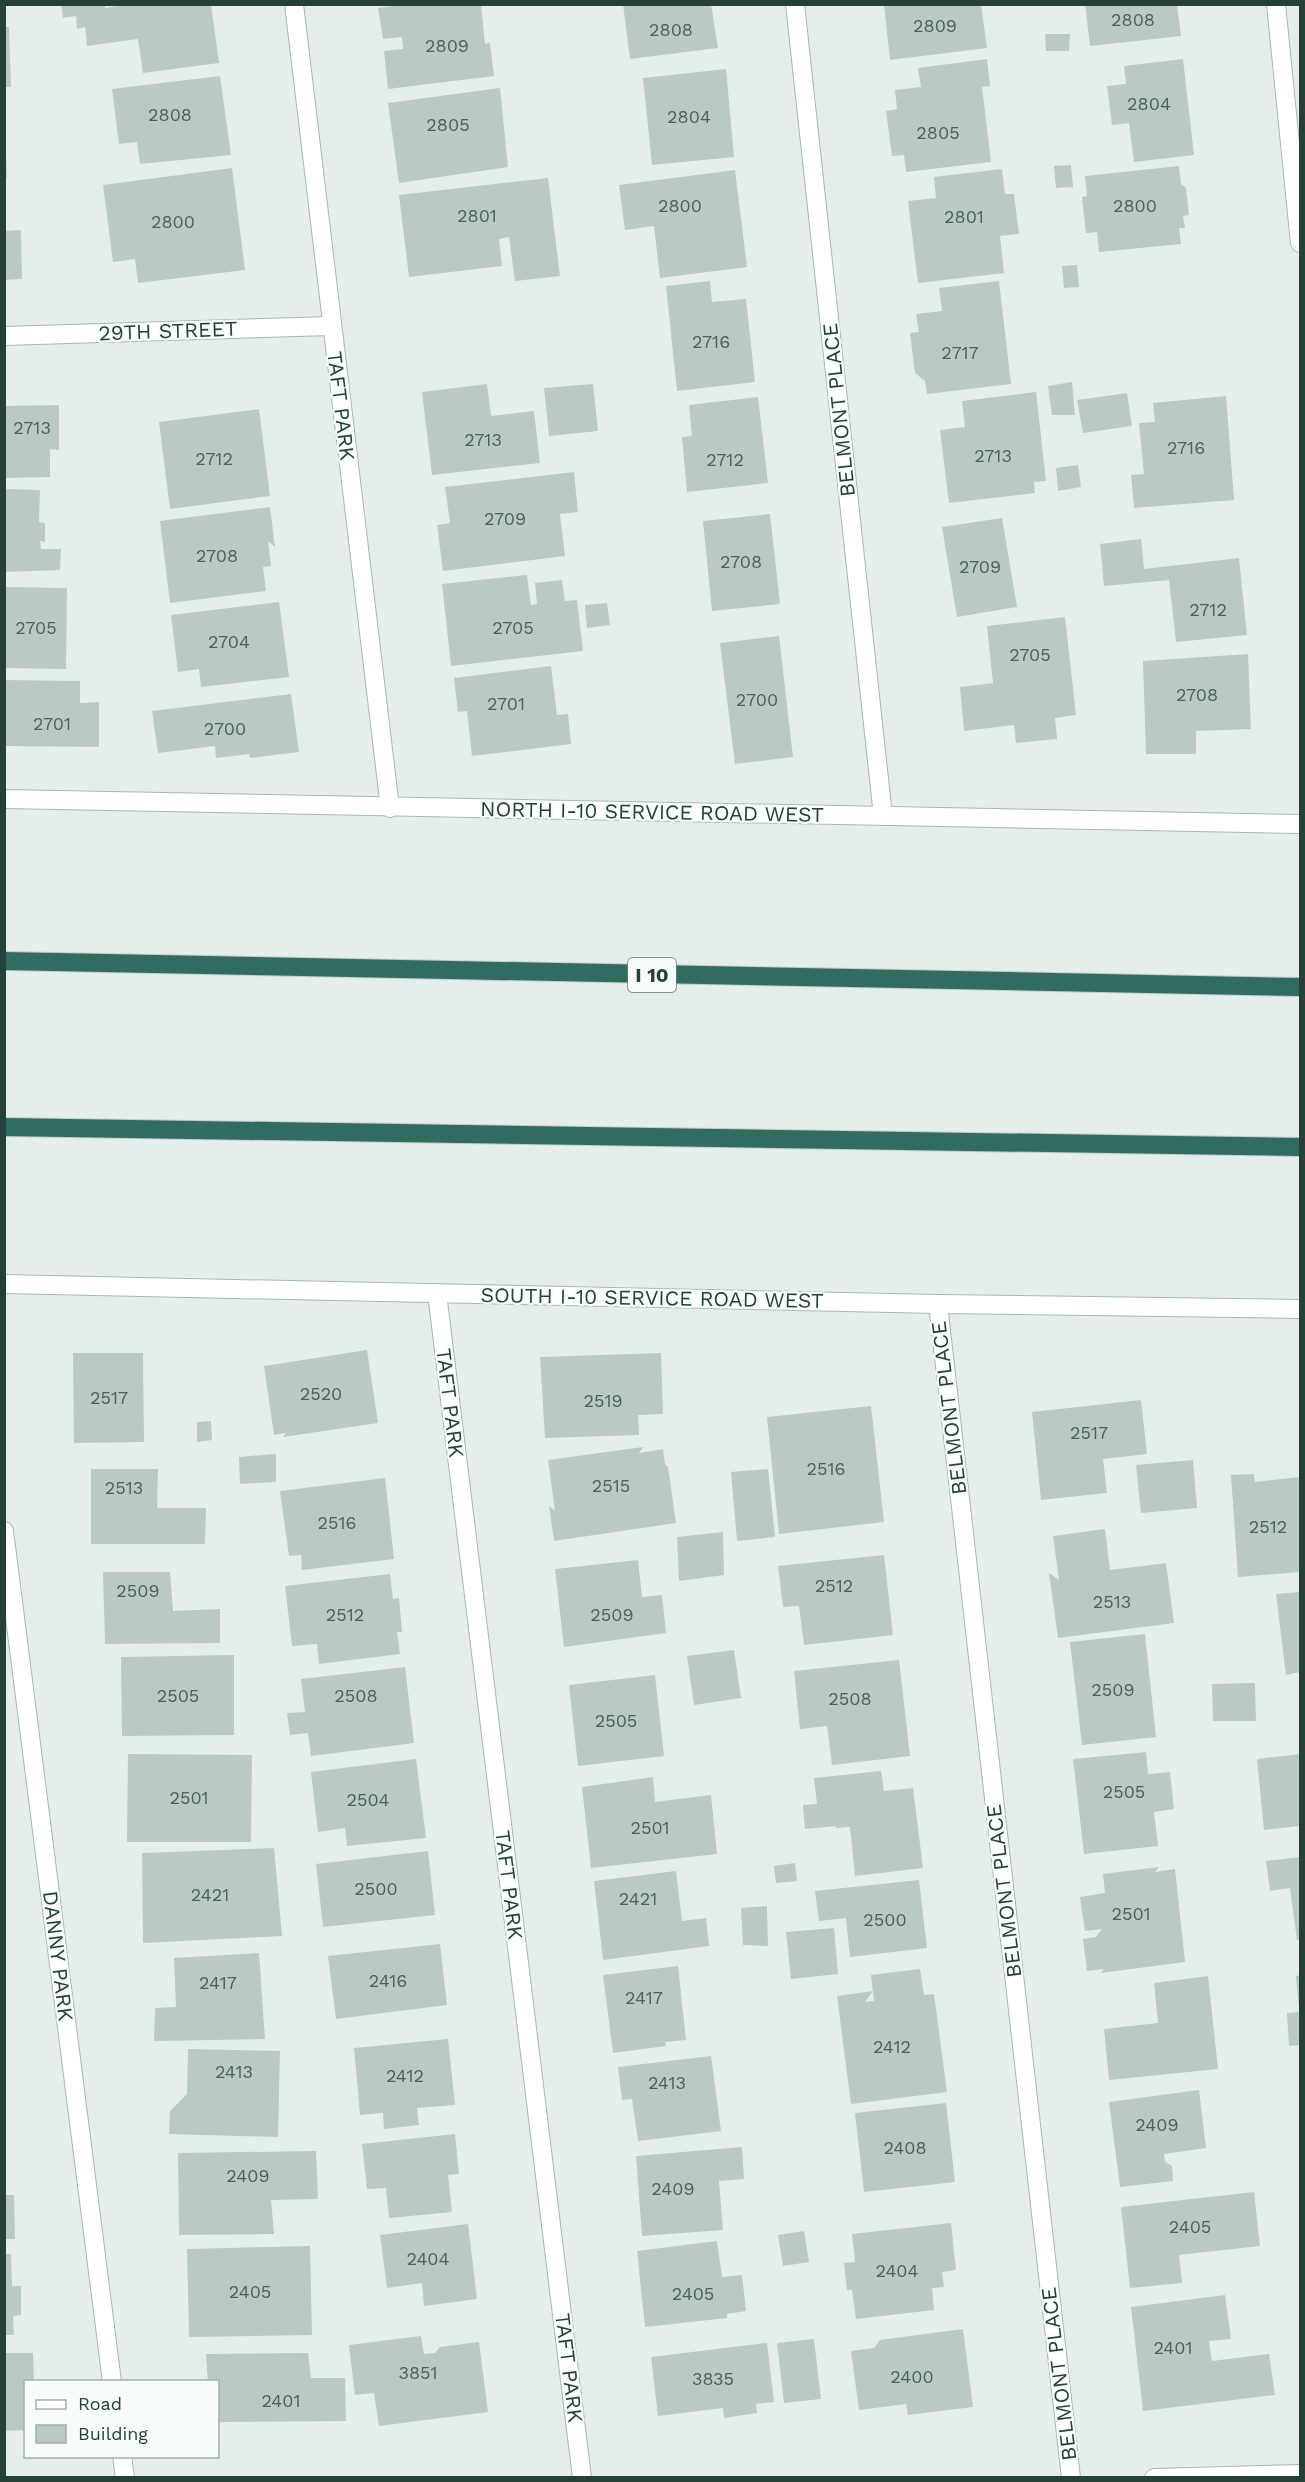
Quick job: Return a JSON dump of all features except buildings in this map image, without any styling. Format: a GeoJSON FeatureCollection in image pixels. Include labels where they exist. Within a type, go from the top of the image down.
{"type":"FeatureCollection","features":[{"type":"Feature","properties":{"kind":"highway","name":"I 10"},"geometry":{"type":"LineString","coordinates":[[4,961],[1300,987]]}},
{"type":"Feature","properties":{"kind":"highway"},"geometry":{"type":"LineString","coordinates":[[4,1126],[1300,1147]]}},
{"type":"Feature","properties":{"kind":"street","name":"TAFT PARK"},"geometry":{"type":"LineString","coordinates":[[294,4],[390,808]]}},
{"type":"Feature","properties":{"kind":"street","name":"BELMONT PLACE"},"geometry":{"type":"LineString","coordinates":[[795,4],[884,816]]}},
{"type":"Feature","properties":{"kind":"street"},"geometry":{"type":"LineString","coordinates":[[1276,4],[1300,243]]}},
{"type":"Feature","properties":{"kind":"street","name":"29TH STREET"},"geometry":{"type":"LineString","coordinates":[[4,336],[331,327]]}},
{"type":"Feature","properties":{"kind":"street","name":"NORTH I-10 SERVICE ROAD WEST"},"geometry":{"type":"LineString","coordinates":[[4,799],[1300,824]]}},
{"type":"Feature","properties":{"kind":"street","name":"SOUTH I-10 SERVICE ROAD WEST"},"geometry":{"type":"LineString","coordinates":[[4,1284],[938,1304],[1300,1309]]}},
{"type":"Feature","properties":{"kind":"street","name":"TAFT PARK"},"geometry":{"type":"LineString","coordinates":[[436,1293],[582,2478]]}},
{"type":"Feature","properties":{"kind":"street","name":"BELMONT PLACE"},"geometry":{"type":"LineString","coordinates":[[938,1304],[1071,2478]]}},
{"type":"Feature","properties":{"kind":"street","name":"DANNY PARK"},"geometry":{"type":"LineString","coordinates":[[4,1531],[112,2380]]}},
{"type":"Feature","properties":{"kind":"street"},"geometry":{"type":"LineString","coordinates":[[122,2458],[125,2478]]}},
{"type":"Feature","properties":{"kind":"street"},"geometry":{"type":"LineString","coordinates":[[1154,2478],[1300,2474]]}}]}
